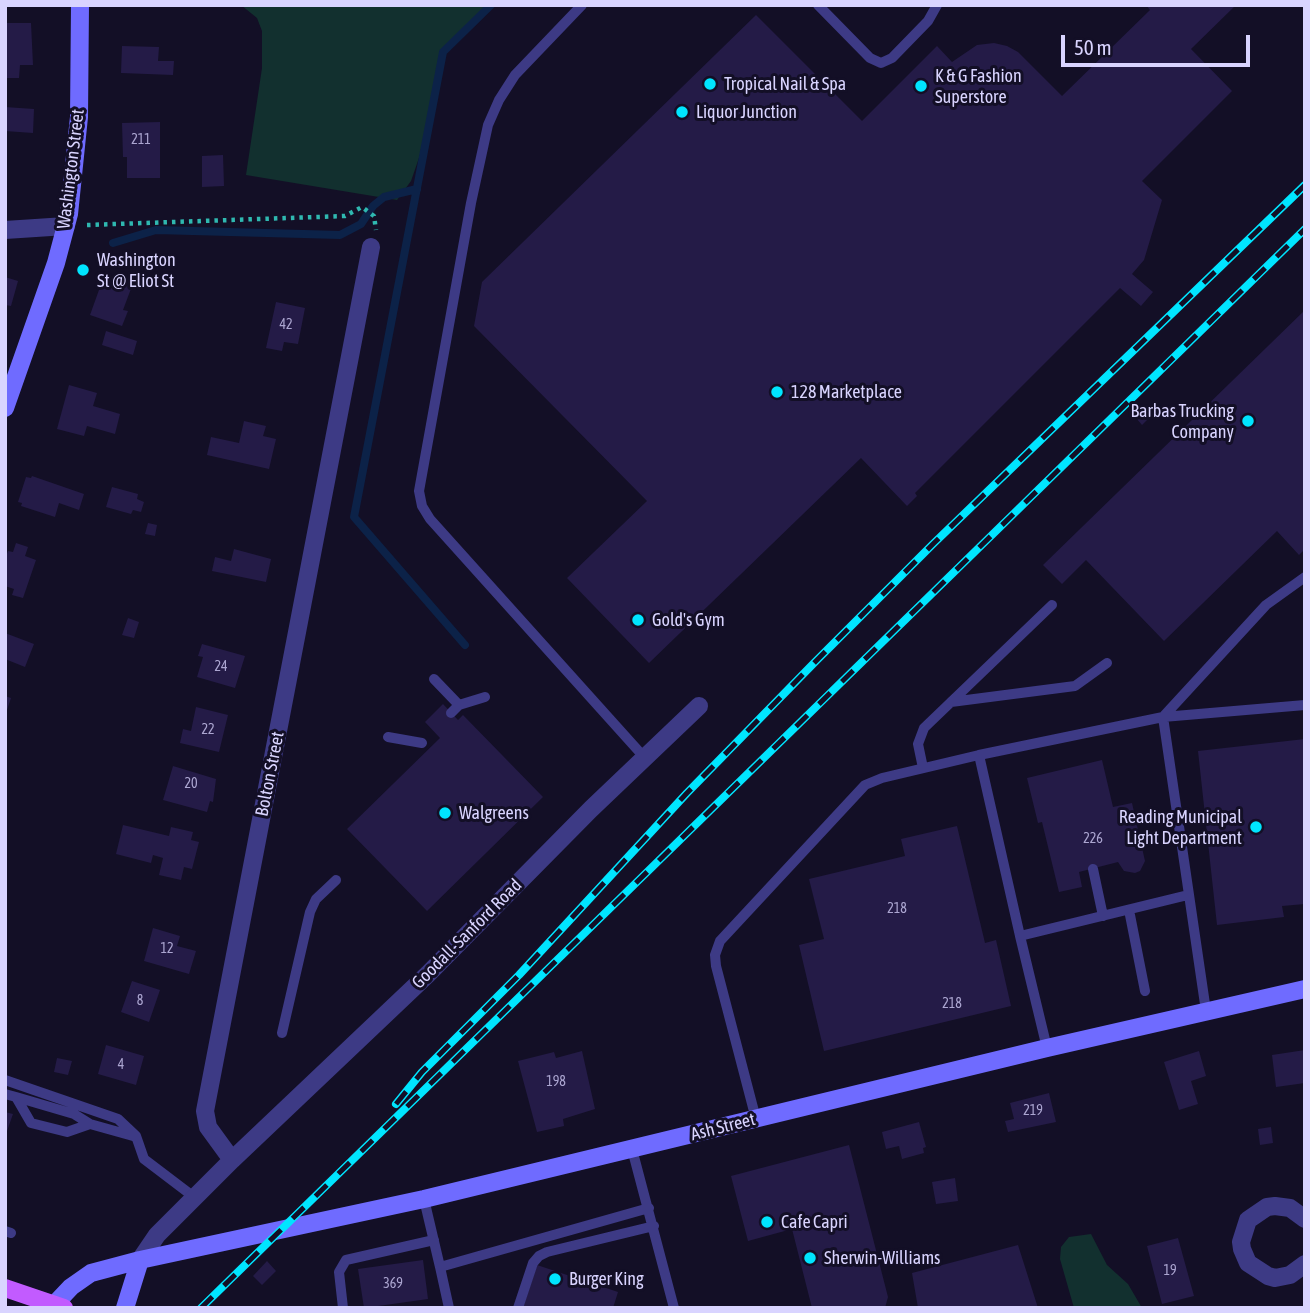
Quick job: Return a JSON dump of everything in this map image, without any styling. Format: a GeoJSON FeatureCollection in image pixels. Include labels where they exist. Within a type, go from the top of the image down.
{"type":"FeatureCollection","features":[{"type":"Feature","properties":{"kind":"main road"},"geometry":{"type":"LineString","coordinates":[[5,1288],[59,1306]]}},
{"type":"Feature","properties":{"kind":"street","name":"Washington Street"},"geometry":{"type":"LineString","coordinates":[[5,408],[33,332],[66,226],[78,148],[80,5]]}},
{"type":"Feature","properties":{"kind":"street"},"geometry":{"type":"LineString","coordinates":[[5,230],[66,226]]}},
{"type":"Feature","properties":{"kind":"street","name":"Bolton Street"},"geometry":{"type":"LineString","coordinates":[[232,1160],[208,1127],[205,1111],[370,247]]}},
{"type":"Feature","properties":{"kind":"street","name":"Goodall-Sanford Road"},"geometry":{"type":"LineString","coordinates":[[232,1160],[428,974],[699,706]]}},
{"type":"Feature","properties":{"kind":"street","name":"Ash Street"},"geometry":{"type":"LineString","coordinates":[[59,1306],[71,1287],[91,1273],[140,1260],[424,1199],[1046,1048],[1305,989]]}},
{"type":"Feature","properties":{"kind":"street"},"geometry":{"type":"LineString","coordinates":[[125,1308],[140,1260],[157,1235],[232,1160]]}},
{"type":"Feature","properties":{"kind":"street"},"geometry":{"type":"LineString","coordinates":[[1304,1217],[1282,1206],[1260,1210],[1244,1227],[1241,1242],[1248,1264],[1268,1276],[1275,1278],[1290,1275],[1305,1264]]}},
{"type":"Feature","properties":{"kind":"lane"},"geometry":{"type":"LineString","coordinates":[[582,5],[515,75],[499,100],[488,125],[471,203],[419,491],[422,506],[430,519],[645,757]]}},
{"type":"Feature","properties":{"kind":"lane"},"geometry":{"type":"LineString","coordinates":[[818,5],[870,58],[881,63],[892,58],[928,21],[937,5]]}},
{"type":"Feature","properties":{"kind":"lane"},"geometry":{"type":"LineString","coordinates":[[1163,717],[1266,605],[1305,577]]}},
{"type":"Feature","properties":{"kind":"lane"},"geometry":{"type":"LineString","coordinates":[[923,768],[918,744],[920,734],[1052,605]]}},
{"type":"Feature","properties":{"kind":"lane"},"geometry":{"type":"LineString","coordinates":[[951,702],[1075,686],[1107,663]]}},
{"type":"Feature","properties":{"kind":"lane"},"geometry":{"type":"LineString","coordinates":[[434,679],[455,709],[485,697]]}},
{"type":"Feature","properties":{"kind":"lane"},"geometry":{"type":"LineString","coordinates":[[756,1119],[716,966],[718,946],[723,937],[862,788],[877,779],[923,768],[1163,717],[1305,705]]}},
{"type":"Feature","properties":{"kind":"lane"},"geometry":{"type":"LineString","coordinates":[[1163,717],[1206,1011]]}},
{"type":"Feature","properties":{"kind":"lane"},"geometry":{"type":"LineString","coordinates":[[388,737],[422,743]]}},
{"type":"Feature","properties":{"kind":"lane"},"geometry":{"type":"LineString","coordinates":[[979,755],[1046,1048]]}},
{"type":"Feature","properties":{"kind":"lane"},"geometry":{"type":"LineString","coordinates":[[1093,869],[1103,916]]}},
{"type":"Feature","properties":{"kind":"lane"},"geometry":{"type":"LineString","coordinates":[[282,1033],[311,907],[336,880]]}},
{"type":"Feature","properties":{"kind":"lane"},"geometry":{"type":"LineString","coordinates":[[1020,936],[1188,895]]}},
{"type":"Feature","properties":{"kind":"lane"},"geometry":{"type":"LineString","coordinates":[[1129,910],[1145,991]]}},
{"type":"Feature","properties":{"kind":"lane"},"geometry":{"type":"LineString","coordinates":[[5,1080],[118,1119],[136,1136],[144,1159],[194,1197]]}},
{"type":"Feature","properties":{"kind":"lane"},"geometry":{"type":"LineString","coordinates":[[11,1096],[74,1114],[90,1124],[136,1136]]}},
{"type":"Feature","properties":{"kind":"lane"},"geometry":{"type":"LineString","coordinates":[[11,1096],[31,1122],[66,1132],[90,1124]]}},
{"type":"Feature","properties":{"kind":"lane"},"geometry":{"type":"LineString","coordinates":[[632,1149],[674,1308]]}},
{"type":"Feature","properties":{"kind":"lane"},"geometry":{"type":"LineString","coordinates":[[424,1199],[449,1308]]}},
{"type":"Feature","properties":{"kind":"lane"},"geometry":{"type":"LineString","coordinates":[[440,1267],[649,1208]]}},
{"type":"Feature","properties":{"kind":"lane"},"geometry":{"type":"LineString","coordinates":[[518,1308],[533,1263],[544,1254],[654,1226]]}},
{"type":"Feature","properties":{"kind":"lane"},"geometry":{"type":"LineString","coordinates":[[343,1308],[339,1272],[346,1260],[434,1240]]}},
{"type":"Feature","properties":{"kind":"path"},"geometry":{"type":"LineString","coordinates":[[66,226],[345,216],[362,207],[374,216]]}},
{"type":"Feature","properties":{"kind":"green space"},"geometry":{"type":"Polygon","coordinates":[[[241,5],[491,5],[444,50],[442,77],[419,158],[411,181],[397,200],[246,175],[262,68],[262,31],[257,18],[241,5]]]}},
{"type":"Feature","properties":{"kind":"green space"},"geometry":{"type":"Polygon","coordinates":[[[1091,1234],[1107,1265],[1128,1284],[1142,1308],[1074,1308],[1060,1259],[1061,1247],[1069,1237],[1091,1234]]]}},
{"type":"Feature","properties":{"kind":"building","name":"128 Marketplace"},"geometry":{"type":"Polygon","coordinates":[[[1146,5],[1236,5],[1191,49],[1232,91],[1142,181],[1162,200],[1144,260],[1132,274],[1153,292],[1141,306],[1120,288],[915,493],[917,496],[907,506],[861,458],[649,663],[567,578],[647,501],[474,326],[482,282],[756,15],[862,121],[937,46],[952,62],[977,45],[994,43],[1007,46],[1018,52],[1062,96],[1150,10],[1146,5]]]}},
{"type":"Feature","properties":{"kind":"building"},"geometry":{"type":"Polygon","coordinates":[[[5,23],[31,23],[33,65],[20,65],[19,78],[5,78],[5,23]]]}},
{"type":"Feature","properties":{"kind":"building"},"geometry":{"type":"Polygon","coordinates":[[[122,46],[159,47],[158,61],[174,61],[173,75],[121,73],[122,46]]]}},
{"type":"Feature","properties":{"kind":"building"},"geometry":{"type":"Polygon","coordinates":[[[5,107],[34,109],[33,133],[5,131],[5,107]]]}},
{"type":"Feature","properties":{"kind":"building"},"geometry":{"type":"Polygon","coordinates":[[[160,122],[160,178],[127,178],[122,123],[160,122]]]}},
{"type":"Feature","properties":{"kind":"building"},"geometry":{"type":"Polygon","coordinates":[[[223,155],[224,186],[202,187],[202,156],[223,155]]]}},
{"type":"Feature","properties":{"kind":"building"},"geometry":{"type":"Polygon","coordinates":[[[104,276],[132,286],[123,310],[128,311],[122,326],[90,315],[104,276]]]}},
{"type":"Feature","properties":{"kind":"building"},"geometry":{"type":"Polygon","coordinates":[[[5,277],[18,281],[11,306],[5,305],[5,277]]]}},
{"type":"Feature","properties":{"kind":"building"},"geometry":{"type":"Polygon","coordinates":[[[276,302],[305,308],[298,344],[284,342],[282,351],[266,348],[276,302]]]}},
{"type":"Feature","properties":{"kind":"building","name":"Barbas Trucking Company"},"geometry":{"type":"Polygon","coordinates":[[[1305,310],[1305,549],[1299,555],[1277,531],[1164,641],[1086,560],[1062,584],[1043,565],[1305,310]]]}},
{"type":"Feature","properties":{"kind":"building"},"geometry":{"type":"Polygon","coordinates":[[[106,331],[137,341],[133,355],[102,345],[106,331]]]}},
{"type":"Feature","properties":{"kind":"building"},"geometry":{"type":"Polygon","coordinates":[[[69,385],[97,393],[93,406],[120,414],[115,434],[87,426],[84,436],[57,429],[69,385]]]}},
{"type":"Feature","properties":{"kind":"building"},"geometry":{"type":"Polygon","coordinates":[[[1147,407],[1153,414],[1142,425],[1136,418],[1147,407]]]}},
{"type":"Feature","properties":{"kind":"building"},"geometry":{"type":"Polygon","coordinates":[[[244,421],[266,426],[263,436],[276,439],[269,469],[207,455],[211,437],[239,443],[244,421]]]}},
{"type":"Feature","properties":{"kind":"building"},"geometry":{"type":"Polygon","coordinates":[[[32,476],[84,494],[79,510],[59,503],[55,517],[21,506],[22,503],[18,502],[26,477],[32,476]]]}},
{"type":"Feature","properties":{"kind":"building"},"geometry":{"type":"Polygon","coordinates":[[[112,487],[138,494],[137,499],[144,502],[141,512],[133,510],[131,514],[106,507],[112,487]]]}},
{"type":"Feature","properties":{"kind":"building"},"geometry":{"type":"Polygon","coordinates":[[[148,523],[157,525],[155,536],[145,534],[148,523]]]}},
{"type":"Feature","properties":{"kind":"building"},"geometry":{"type":"Polygon","coordinates":[[[16,543],[28,547],[25,556],[36,560],[23,598],[12,595],[14,589],[5,586],[5,559],[8,551],[13,552],[16,543]]]}},
{"type":"Feature","properties":{"kind":"building"},"geometry":{"type":"Polygon","coordinates":[[[234,549],[271,559],[266,582],[212,571],[215,557],[231,561],[234,549]]]}},
{"type":"Feature","properties":{"kind":"building"},"geometry":{"type":"Polygon","coordinates":[[[128,618],[139,622],[134,638],[122,635],[128,618]]]}},
{"type":"Feature","properties":{"kind":"building"},"geometry":{"type":"Polygon","coordinates":[[[5,633],[34,644],[25,667],[5,659],[5,633]]]}},
{"type":"Feature","properties":{"kind":"building"},"geometry":{"type":"Polygon","coordinates":[[[202,644],[245,656],[235,688],[197,677],[203,657],[198,656],[202,644]]]}},
{"type":"Feature","properties":{"kind":"building"},"geometry":{"type":"Polygon","coordinates":[[[5,696],[11,698],[6,713],[5,713],[5,696]]]}},
{"type":"Feature","properties":{"kind":"building","name":"Walgreens"},"geometry":{"type":"Polygon","coordinates":[[[443,704],[458,720],[463,715],[543,797],[427,911],[347,829],[440,738],[425,722],[443,704]]]}},
{"type":"Feature","properties":{"kind":"building"},"geometry":{"type":"Polygon","coordinates":[[[196,707],[228,715],[219,752],[180,743],[183,729],[191,731],[196,707]]]}},
{"type":"Feature","properties":{"kind":"building","name":"Reading Municipal Light Department"},"geometry":{"type":"Polygon","coordinates":[[[1305,739],[1305,904],[1282,906],[1284,917],[1217,925],[1198,751],[1305,739]]]}},
{"type":"Feature","properties":{"kind":"building"},"geometry":{"type":"Polygon","coordinates":[[[1102,760],[1113,807],[1132,803],[1145,861],[1140,871],[1135,873],[1124,871],[1118,862],[1079,872],[1082,887],[1059,892],[1042,822],[1038,823],[1027,778],[1102,760]]]}},
{"type":"Feature","properties":{"kind":"building"},"geometry":{"type":"Polygon","coordinates":[[[173,766],[216,779],[213,802],[210,801],[207,812],[163,800],[173,766]]]}},
{"type":"Feature","properties":{"kind":"building"},"geometry":{"type":"Polygon","coordinates":[[[123,825],[169,836],[171,827],[193,832],[191,840],[199,842],[192,869],[184,867],[181,880],[159,875],[163,858],[153,855],[151,863],[116,854],[123,825]]]}},
{"type":"Feature","properties":{"kind":"building"},"geometry":{"type":"Polygon","coordinates":[[[957,826],[985,943],[996,940],[1011,1006],[824,1051],[799,945],[824,939],[809,879],[905,856],[901,839],[957,826]]]}},
{"type":"Feature","properties":{"kind":"building"},"geometry":{"type":"Polygon","coordinates":[[[153,928],[180,936],[177,946],[196,951],[189,974],[144,961],[153,928]]]}},
{"type":"Feature","properties":{"kind":"building"},"geometry":{"type":"Polygon","coordinates":[[[132,981],[160,990],[149,1022],[121,1012],[132,981]]]}},
{"type":"Feature","properties":{"kind":"building"},"geometry":{"type":"Polygon","coordinates":[[[106,1045],[144,1056],[136,1085],[98,1074],[106,1045]]]}},
{"type":"Feature","properties":{"kind":"building"},"geometry":{"type":"Polygon","coordinates":[[[1305,1050],[1305,1083],[1276,1087],[1272,1055],[1305,1050]]]}},
{"type":"Feature","properties":{"kind":"building"},"geometry":{"type":"Polygon","coordinates":[[[582,1051],[595,1109],[563,1119],[564,1126],[537,1132],[518,1061],[554,1052],[556,1058],[582,1051]]]}},
{"type":"Feature","properties":{"kind":"building"},"geometry":{"type":"Polygon","coordinates":[[[1199,1051],[1206,1076],[1191,1081],[1198,1104],[1179,1110],[1164,1062],[1199,1051]]]}},
{"type":"Feature","properties":{"kind":"building"},"geometry":{"type":"Polygon","coordinates":[[[57,1058],[72,1061],[68,1075],[54,1072],[57,1058]]]}},
{"type":"Feature","properties":{"kind":"building"},"geometry":{"type":"Polygon","coordinates":[[[1049,1093],[1056,1122],[1008,1132],[1005,1121],[1014,1119],[1010,1103],[1049,1093]]]}},
{"type":"Feature","properties":{"kind":"building"},"geometry":{"type":"Polygon","coordinates":[[[5,1112],[13,1114],[6,1134],[5,1134],[5,1112]]]}},
{"type":"Feature","properties":{"kind":"building"},"geometry":{"type":"Polygon","coordinates":[[[919,1122],[926,1147],[923,1148],[924,1153],[902,1159],[899,1146],[886,1149],[882,1132],[919,1122]]]}},
{"type":"Feature","properties":{"kind":"building"},"geometry":{"type":"Polygon","coordinates":[[[1271,1127],[1273,1143],[1260,1145],[1258,1129],[1271,1127]]]}},
{"type":"Feature","properties":{"kind":"building"},"geometry":{"type":"Polygon","coordinates":[[[849,1145],[888,1297],[885,1308],[812,1308],[792,1229],[748,1241],[731,1176],[849,1145]]]}},
{"type":"Feature","properties":{"kind":"building"},"geometry":{"type":"Polygon","coordinates":[[[955,1178],[958,1201],[936,1204],[932,1182],[955,1178]]]}},
{"type":"Feature","properties":{"kind":"building"},"geometry":{"type":"Polygon","coordinates":[[[1178,1238],[1194,1296],[1162,1304],[1147,1246],[1178,1238]]]}},
{"type":"Feature","properties":{"kind":"building"},"geometry":{"type":"Polygon","coordinates":[[[1018,1245],[1038,1308],[918,1308],[912,1273],[1018,1245]]]}},
{"type":"Feature","properties":{"kind":"building"},"geometry":{"type":"Polygon","coordinates":[[[423,1260],[428,1299],[364,1308],[358,1269],[423,1260]]]}},
{"type":"Feature","properties":{"kind":"building"},"geometry":{"type":"Polygon","coordinates":[[[267,1261],[276,1271],[262,1285],[253,1276],[267,1261]]]}},
{"type":"Feature","properties":{"kind":"building","name":"Burger King"},"geometry":{"type":"Polygon","coordinates":[[[537,1265],[618,1292],[613,1308],[523,1308],[537,1265]]]}},
{"type":"Feature","properties":{"kind":"waterway"},"geometry":{"type":"LineString","coordinates":[[465,645],[354,517],[443,52],[491,5]]}},
{"type":"Feature","properties":{"kind":"waterway"},"geometry":{"type":"LineString","coordinates":[[113,243],[156,230],[340,235],[361,224],[373,206],[384,197],[417,189]]}},
{"type":"Feature","properties":{"kind":"railway"},"geometry":{"type":"LineString","coordinates":[[396,1104],[422,1072],[519,975],[687,793],[815,662],[933,544],[1305,185]]}},
{"type":"Feature","properties":{"kind":"railway"},"geometry":{"type":"LineString","coordinates":[[201,1308],[1305,229]]}},
{"type":"Feature","properties":{"kind":"place","name":"Tropical Nail & Spa"},"geometry":{"type":"Point","coordinates":[710,84]}},
{"type":"Feature","properties":{"kind":"place","name":"K & G Fashion Superstore"},"geometry":{"type":"Point","coordinates":[921,86]}},
{"type":"Feature","properties":{"kind":"place","name":"Liquor Junction"},"geometry":{"type":"Point","coordinates":[682,112]}},
{"type":"Feature","properties":{"kind":"place","name":"Washington St @ Eliot St"},"geometry":{"type":"Point","coordinates":[83,270]}},
{"type":"Feature","properties":{"kind":"place","name":"128 Marketplace"},"geometry":{"type":"Point","coordinates":[777,392]}},
{"type":"Feature","properties":{"kind":"place","name":"Barbas Trucking Company"},"geometry":{"type":"Point","coordinates":[1248,421]}},
{"type":"Feature","properties":{"kind":"place","name":"Gold's Gym"},"geometry":{"type":"Point","coordinates":[638,620]}},
{"type":"Feature","properties":{"kind":"place","name":"Walgreens"},"geometry":{"type":"Point","coordinates":[445,813]}},
{"type":"Feature","properties":{"kind":"place","name":"Reading Municipal Light Department"},"geometry":{"type":"Point","coordinates":[1256,827]}},
{"type":"Feature","properties":{"kind":"place","name":"Cafe Capri"},"geometry":{"type":"Point","coordinates":[767,1222]}},
{"type":"Feature","properties":{"kind":"place","name":"Sherwin-Williams"},"geometry":{"type":"Point","coordinates":[810,1258]}},
{"type":"Feature","properties":{"kind":"place","name":"Burger King"},"geometry":{"type":"Point","coordinates":[555,1279]}}]}
